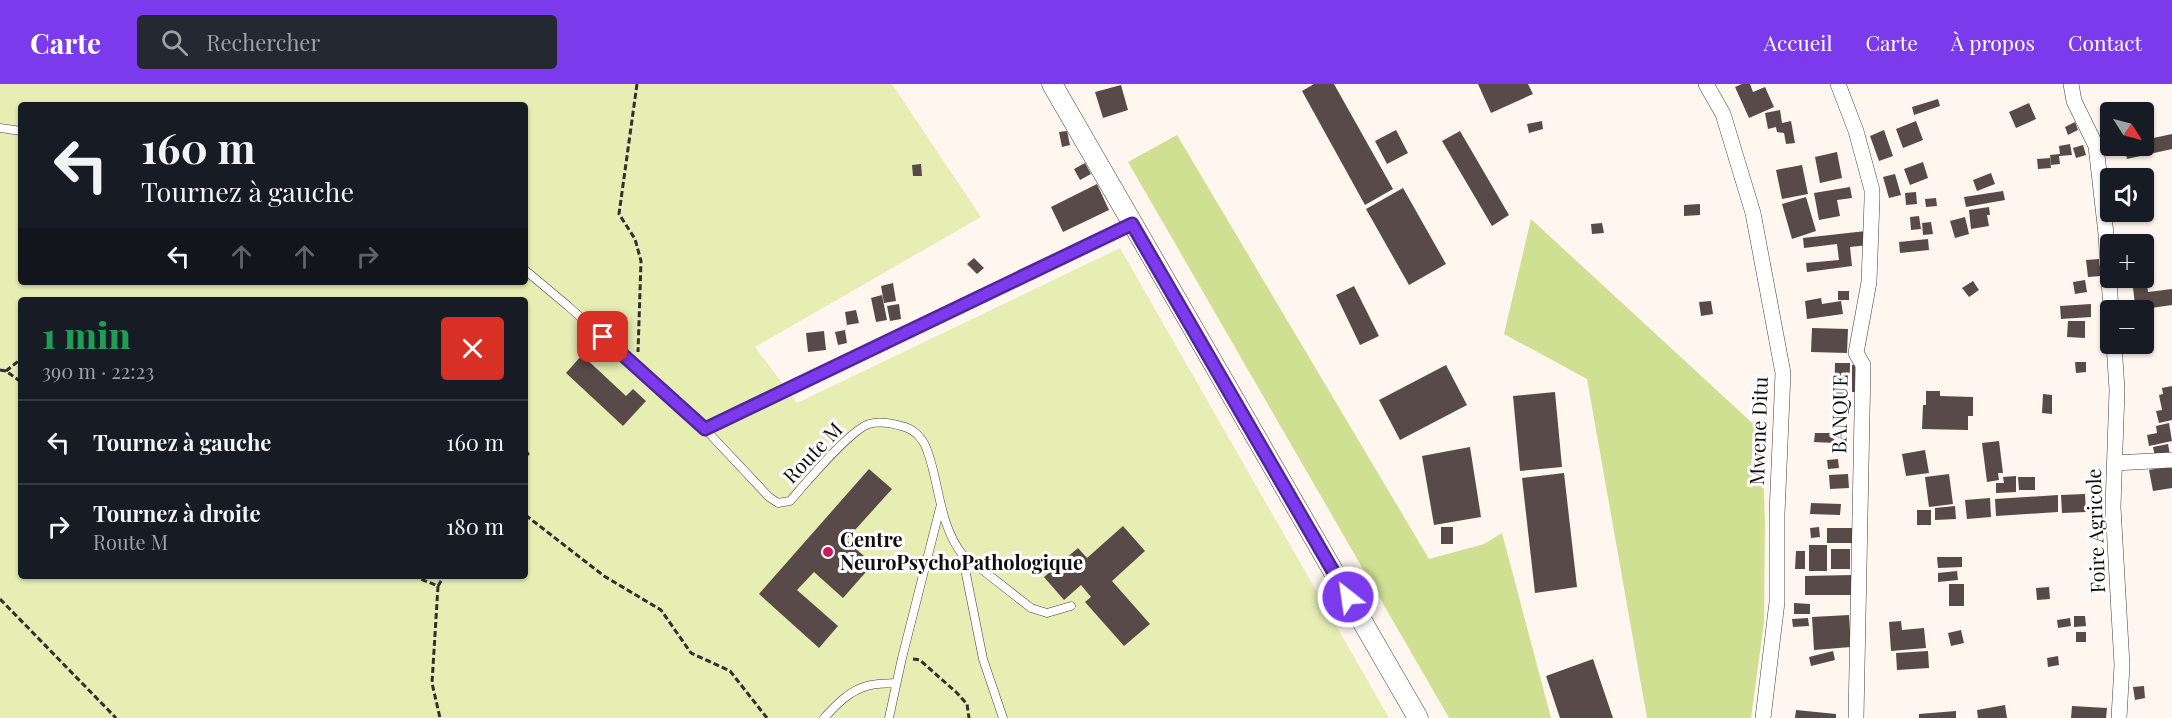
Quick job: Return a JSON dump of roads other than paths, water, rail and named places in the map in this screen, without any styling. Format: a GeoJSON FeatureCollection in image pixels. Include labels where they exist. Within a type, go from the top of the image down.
{"type":"FeatureCollection","features":[{"type":"Feature","properties":{"kind":"street"},"geometry":{"type":"LineString","coordinates":[[1052,84],[1418,718]]}},
{"type":"Feature","properties":{"kind":"street","name":"Mwene Ditu"},"geometry":{"type":"LineString","coordinates":[[1706,84],[1723,114],[1753,213],[1783,373],[1777,514],[1777,602],[1763,718]]}},
{"type":"Feature","properties":{"kind":"street","name":"BANQUE"},"geometry":{"type":"LineString","coordinates":[[1838,84],[1856,131],[1872,190],[1869,282],[1856,353],[1863,365],[1856,718]]}},
{"type":"Feature","properties":{"kind":"street"},"geometry":{"type":"LineString","coordinates":[[2071,84],[2074,101],[2096,146],[2111,300]]}},
{"type":"Feature","properties":{"kind":"street","name":"Foire Agricole"},"geometry":{"type":"LineString","coordinates":[[2115,354],[2117,390],[2114,507],[2122,665],[2119,718]]}},
{"type":"Feature","properties":{"kind":"street"},"geometry":{"type":"LineString","coordinates":[[2115,463],[2172,460]]}},
{"type":"Feature","properties":{"kind":"lane"},"geometry":{"type":"LineString","coordinates":[[0,128],[18,131]]}},
{"type":"Feature","properties":{"kind":"lane"},"geometry":{"type":"LineString","coordinates":[[705,429],[1132,224]]}},
{"type":"Feature","properties":{"kind":"lane","name":"Route M"},"geometry":{"type":"LineString","coordinates":[[528,273],[705,429],[769,497],[778,503],[790,501],[856,431],[870,423],[890,423],[907,427],[920,437],[927,449],[940,508],[956,546],[962,554],[1031,608],[1047,613],[1071,606]]}},
{"type":"Feature","properties":{"kind":"lane"},"geometry":{"type":"LineString","coordinates":[[890,718],[902,657],[940,508]]}},
{"type":"Feature","properties":{"kind":"lane"},"geometry":{"type":"LineString","coordinates":[[962,554],[983,659],[1003,718]]}},
{"type":"Feature","properties":{"kind":"lane"},"geometry":{"type":"LineString","coordinates":[[824,718],[843,699],[858,689],[896,683]]}},
{"type":"Feature","properties":{"kind":"place","name":"Centre NeuroPsychoPathologique"},"geometry":{"type":"Point","coordinates":[828,552]}}]}
